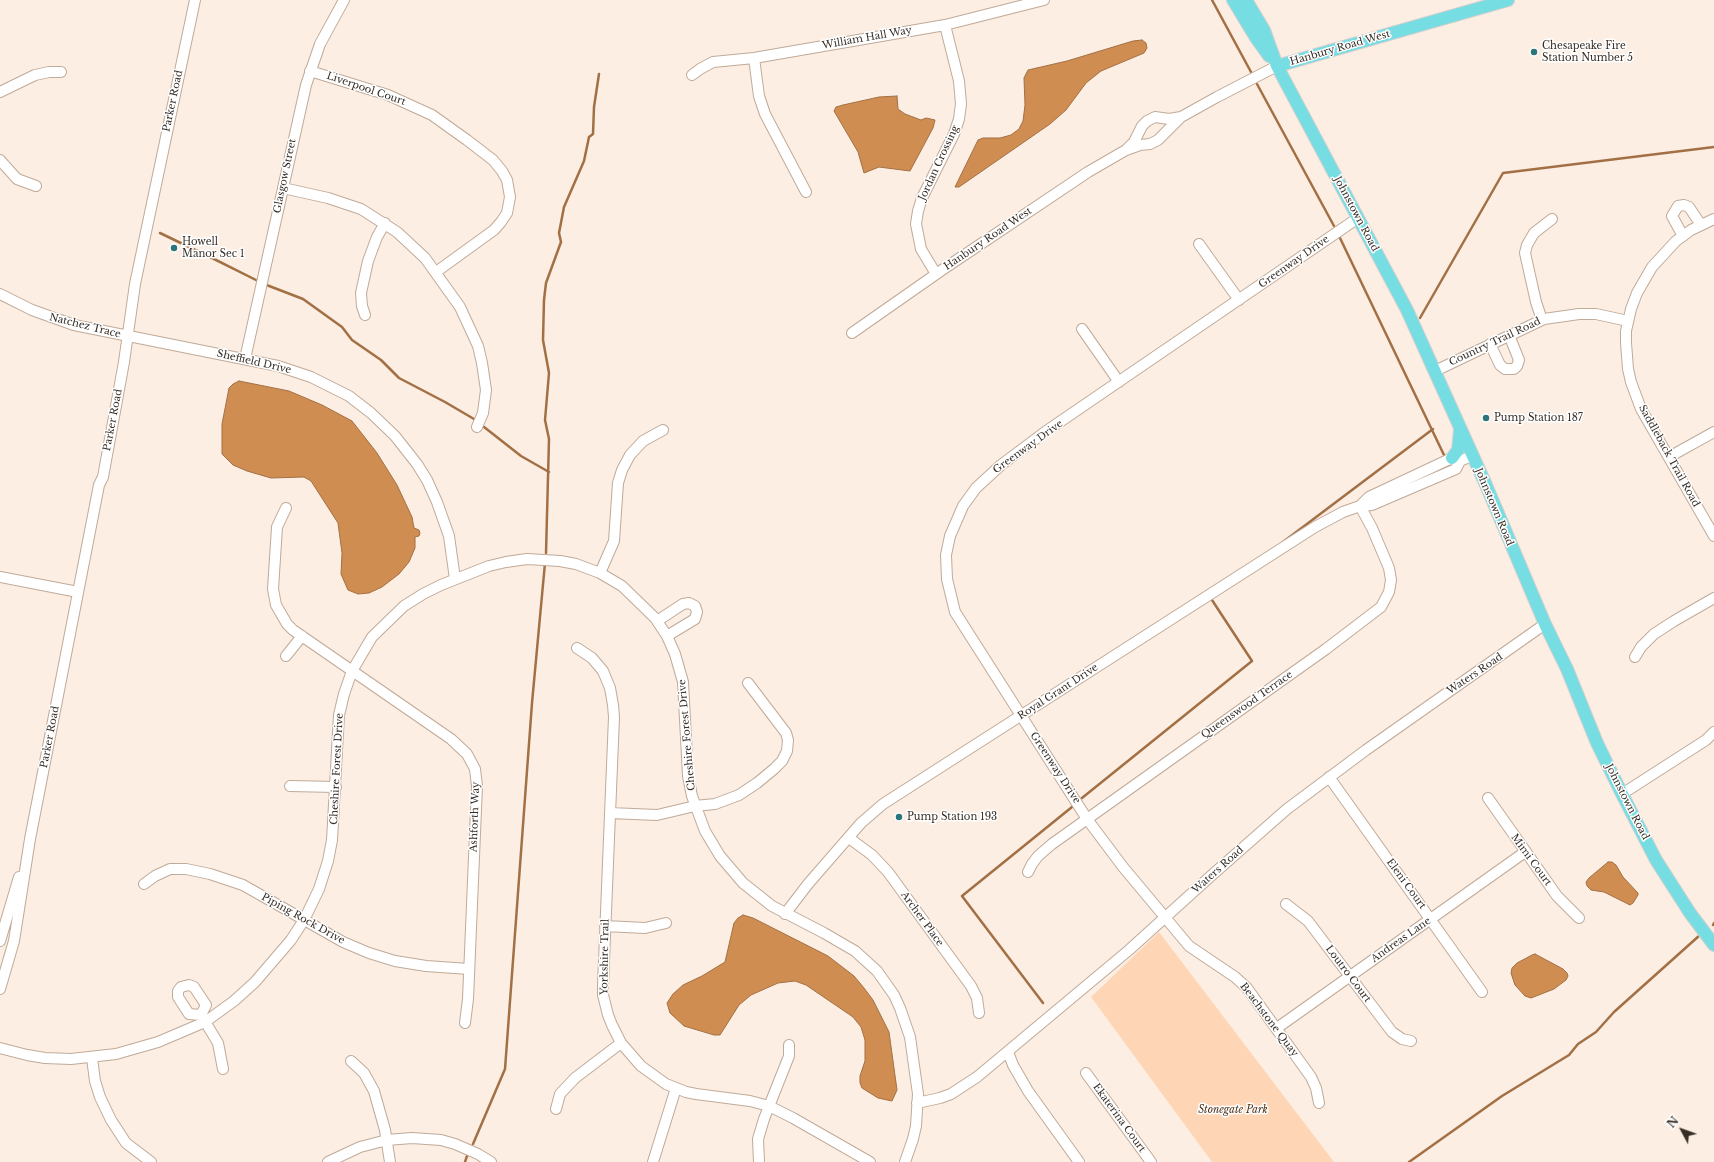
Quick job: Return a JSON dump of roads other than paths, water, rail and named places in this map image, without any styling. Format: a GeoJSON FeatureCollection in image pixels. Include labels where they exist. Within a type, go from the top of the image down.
{"type":"FeatureCollection","features":[{"type":"Feature","properties":{"kind":"main road","name":"Johnstown Road"},"geometry":{"type":"LineString","coordinates":[[1234,0],[1256,38],[1277,66]]}},
{"type":"Feature","properties":{"kind":"main road","name":"Johnstown Road"},"geometry":{"type":"LineString","coordinates":[[1246,0],[1264,30],[1277,66],[1406,310],[1435,371],[1545,624],[1567,669],[1597,743],[1622,794],[1656,860],[1690,913],[1714,945]]}},
{"type":"Feature","properties":{"kind":"main road","name":"Hanbury Road West"},"geometry":{"type":"LineString","coordinates":[[1277,66],[1508,0]]}},
{"type":"Feature","properties":{"kind":"main road"},"geometry":{"type":"LineString","coordinates":[[1456,460],[1460,429]]}},
{"type":"Feature","properties":{"kind":"street","name":"Parker Road"},"geometry":{"type":"LineString","coordinates":[[0,990],[14,941],[30,839],[98,485],[104,469],[124,362],[135,284],[145,231],[195,0]]}},
{"type":"Feature","properties":{"kind":"street","name":"Glasgow Street"},"geometry":{"type":"LineString","coordinates":[[245,359],[299,112],[310,71],[320,44],[344,0]]}},
{"type":"Feature","properties":{"kind":"street","name":"William Hall Way"},"geometry":{"type":"LineString","coordinates":[[692,76],[700,69],[713,62],[754,58],[945,25],[1044,0]]}},
{"type":"Feature","properties":{"kind":"street","name":"Jordan Crossing"},"geometry":{"type":"LineString","coordinates":[[936,274],[921,249],[916,224],[922,198],[954,134],[959,119],[961,104],[959,81],[945,25]]}},
{"type":"Feature","properties":{"kind":"street"},"geometry":{"type":"LineString","coordinates":[[754,58],[759,96],[765,114],[806,192]]}},
{"type":"Feature","properties":{"kind":"street","name":"Hanbury Road West"},"geometry":{"type":"LineString","coordinates":[[852,333],[1064,187],[1126,150],[1158,140],[1181,117],[1277,66]]}},
{"type":"Feature","properties":{"kind":"street","name":"Liverpool Court"},"geometry":{"type":"LineString","coordinates":[[310,71],[388,95],[432,115],[493,160],[502,171],[507,180],[510,197],[506,213],[501,222],[494,230],[436,272]]}},
{"type":"Feature","properties":{"kind":"street"},"geometry":{"type":"LineString","coordinates":[[0,92],[35,75],[48,72],[61,72]]}},
{"type":"Feature","properties":{"kind":"street","name":"Hanbury Road West"},"geometry":{"type":"LineString","coordinates":[[1126,150],[1134,142],[1142,126],[1147,121],[1155,117],[1169,119],[1181,117]]}},
{"type":"Feature","properties":{"kind":"street"},"geometry":{"type":"LineString","coordinates":[[0,160],[17,179],[36,186]]}},
{"type":"Feature","properties":{"kind":"street"},"geometry":{"type":"LineString","coordinates":[[282,188],[345,203],[361,209],[385,223],[409,242],[436,272],[466,318],[475,337],[482,362],[486,390],[483,413],[477,427]]}},
{"type":"Feature","properties":{"kind":"street"},"geometry":{"type":"LineString","coordinates":[[1683,236],[1672,216],[1678,206],[1684,205],[1689,207],[1701,225]]}},
{"type":"Feature","properties":{"kind":"street","name":"Greenway Drive"},"geometry":{"type":"LineString","coordinates":[[1165,918],[1118,861],[1087,819],[966,631],[952,604],[947,579],[946,562],[950,536],[963,506],[976,488],[1018,452],[1358,218]]}},
{"type":"Feature","properties":{"kind":"street"},"geometry":{"type":"LineString","coordinates":[[1542,320],[1536,302],[1525,253],[1527,245],[1534,233],[1552,219]]}},
{"type":"Feature","properties":{"kind":"street","name":"Saddleback Trail Road"},"geometry":{"type":"LineString","coordinates":[[1714,219],[1683,236],[1659,257],[1637,293],[1626,331],[1626,356],[1630,382],[1641,409],[1714,536]]}},
{"type":"Feature","properties":{"kind":"street"},"geometry":{"type":"LineString","coordinates":[[365,315],[362,306],[361,293],[368,260],[377,237],[385,223]]}},
{"type":"Feature","properties":{"kind":"street"},"geometry":{"type":"LineString","coordinates":[[1199,244],[1239,300]]}},
{"type":"Feature","properties":{"kind":"street","name":"Natchez Trace"},"geometry":{"type":"LineString","coordinates":[[0,294],[53,319],[127,336]]}},
{"type":"Feature","properties":{"kind":"street","name":"Country Trail Road"},"geometry":{"type":"LineString","coordinates":[[1435,371],[1542,320],[1564,315],[1596,314],[1628,321]]}},
{"type":"Feature","properties":{"kind":"street"},"geometry":{"type":"LineString","coordinates":[[1082,329],[1119,382]]}},
{"type":"Feature","properties":{"kind":"street"},"geometry":{"type":"LineString","coordinates":[[1490,344],[1500,365],[1505,370],[1514,369],[1518,366],[1519,360],[1509,335]]}},
{"type":"Feature","properties":{"kind":"street","name":"Sheffield Drive"},"geometry":{"type":"LineString","coordinates":[[127,336],[245,359],[295,371],[335,388],[371,413],[395,436],[417,464],[437,502],[449,536],[455,579]]}},
{"type":"Feature","properties":{"kind":"street"},"geometry":{"type":"LineString","coordinates":[[600,573],[614,541],[618,483],[622,470],[630,454],[643,441],[663,430]]}},
{"type":"Feature","properties":{"kind":"street"},"geometry":{"type":"LineString","coordinates":[[1669,457],[1714,432]]}},
{"type":"Feature","properties":{"kind":"street","name":"Royal Grant Drive"},"geometry":{"type":"LineString","coordinates":[[785,914],[808,884],[865,818],[883,804],[1315,527],[1343,512],[1360,506],[1370,497],[1456,460],[1472,456]]}},
{"type":"Feature","properties":{"kind":"street","name":"Queenswood Terrace"},"geometry":{"type":"LineString","coordinates":[[1028,872],[1038,856],[1052,844],[1326,649],[1381,607],[1389,592],[1391,580],[1389,568],[1372,528],[1360,506]]}},
{"type":"Feature","properties":{"kind":"street","name":"Ashforth Way"},"geometry":{"type":"LineString","coordinates":[[286,508],[280,518],[276,536],[274,596],[280,613],[287,624],[352,671],[451,738],[467,754],[475,769],[477,786],[468,969],[468,999],[465,1023]]}},
{"type":"Feature","properties":{"kind":"street","name":"Cheshire Forest Drive"},"geometry":{"type":"LineString","coordinates":[[0,1048],[45,1058],[71,1059],[92,1058],[136,1049],[203,1018],[255,982],[291,940],[304,920],[319,889],[328,861],[334,826],[337,730],[339,715],[352,671],[372,637],[393,615],[423,594],[455,579],[489,566],[506,562],[526,559],[560,561],[576,564],[600,573],[628,591],[657,621],[667,636],[675,654],[684,682],[688,776],[696,806],[711,843],[733,874],[760,898],[785,914],[824,933],[855,951],[866,960],[886,983],[900,1008],[910,1037],[918,1094],[914,1139],[905,1162]]}},
{"type":"Feature","properties":{"kind":"street"},"geometry":{"type":"LineString","coordinates":[[0,577],[78,592]]}},
{"type":"Feature","properties":{"kind":"street"},"geometry":{"type":"LineString","coordinates":[[1635,657],[1654,634],[1714,598]]}},
{"type":"Feature","properties":{"kind":"street"},"geometry":{"type":"LineString","coordinates":[[657,621],[683,604],[689,603],[695,606],[697,612],[695,619],[667,636]]}},
{"type":"Feature","properties":{"kind":"street","name":"Waters Road"},"geometry":{"type":"LineString","coordinates":[[917,1103],[951,1094],[977,1077],[1097,978],[1271,823],[1329,777],[1545,624]]}},
{"type":"Feature","properties":{"kind":"street"},"geometry":{"type":"LineString","coordinates":[[286,656],[302,636]]}},
{"type":"Feature","properties":{"kind":"street","name":"Yorkshire Trail"},"geometry":{"type":"LineString","coordinates":[[577,648],[596,662],[606,677],[610,688],[614,717],[605,926],[604,995],[612,1025],[621,1043],[634,1059],[648,1072],[676,1088],[696,1094],[769,1106],[870,1162]]}},
{"type":"Feature","properties":{"kind":"street"},"geometry":{"type":"LineString","coordinates":[[610,813],[656,815],[696,806],[714,804],[739,795],[758,783],[774,769],[785,757],[788,747],[786,733],[748,683]]}},
{"type":"Feature","properties":{"kind":"street"},"geometry":{"type":"LineString","coordinates":[[1622,794],[1706,740],[1714,732]]}},
{"type":"Feature","properties":{"kind":"street","name":"Eleni Court"},"geometry":{"type":"LineString","coordinates":[[1329,777],[1482,992]]}},
{"type":"Feature","properties":{"kind":"street"},"geometry":{"type":"LineString","coordinates":[[290,786],[336,787]]}},
{"type":"Feature","properties":{"kind":"street","name":"Mimi Court"},"geometry":{"type":"LineString","coordinates":[[1488,798],[1525,852],[1558,896],[1580,918]]}},
{"type":"Feature","properties":{"kind":"street","name":"Archer Place"},"geometry":{"type":"LineString","coordinates":[[849,838],[872,855],[888,872],[972,986],[977,998],[979,1013]]}},
{"type":"Feature","properties":{"kind":"street","name":"Parker Road"},"geometry":{"type":"LineString","coordinates":[[0,941],[30,839]]}},
{"type":"Feature","properties":{"kind":"street","name":"Andreas Lane"},"geometry":{"type":"LineString","coordinates":[[1277,1028],[1525,852]]}},
{"type":"Feature","properties":{"kind":"street","name":"Piping Rock Drive"},"geometry":{"type":"LineString","coordinates":[[144,884],[155,876],[170,869],[186,869],[202,872],[243,886],[342,942],[396,961],[426,966],[468,969]]}},
{"type":"Feature","properties":{"kind":"street","name":"Loutro Court"},"geometry":{"type":"LineString","coordinates":[[1286,904],[1308,921],[1392,1032],[1402,1039],[1411,1041]]}},
{"type":"Feature","properties":{"kind":"street","name":"Beachstone Quay"},"geometry":{"type":"LineString","coordinates":[[1165,918],[1189,946],[1242,982],[1277,1028],[1311,1077],[1316,1088],[1318,1104]]}},
{"type":"Feature","properties":{"kind":"street"},"geometry":{"type":"LineString","coordinates":[[605,926],[645,928],[666,923]]}},
{"type":"Feature","properties":{"kind":"street"},"geometry":{"type":"LineString","coordinates":[[203,1018],[218,1043],[223,1069]]}},
{"type":"Feature","properties":{"kind":"street"},"geometry":{"type":"LineString","coordinates":[[556,1109],[560,1094],[571,1082],[621,1043]]}},
{"type":"Feature","properties":{"kind":"street"},"geometry":{"type":"LineString","coordinates":[[759,1162],[758,1139],[764,1119],[789,1056],[789,1046]]}},
{"type":"Feature","properties":{"kind":"street"},"geometry":{"type":"LineString","coordinates":[[1008,1052],[1013,1065],[1028,1091],[1079,1162]]}},
{"type":"Feature","properties":{"kind":"street"},"geometry":{"type":"LineString","coordinates":[[92,1058],[94,1076],[100,1097],[110,1120],[126,1143],[151,1162]]}},
{"type":"Feature","properties":{"kind":"street"},"geometry":{"type":"LineString","coordinates":[[351,1060],[364,1073],[372,1086],[387,1140],[390,1162]]}},
{"type":"Feature","properties":{"kind":"street","name":"Ekaterina Court"},"geometry":{"type":"LineString","coordinates":[[1086,1073],[1151,1162]]}},
{"type":"Feature","properties":{"kind":"street"},"geometry":{"type":"LineString","coordinates":[[653,1162],[676,1088]]}},
{"type":"Feature","properties":{"kind":"street"},"geometry":{"type":"LineString","coordinates":[[328,1162],[360,1147],[387,1140],[412,1138],[441,1140],[470,1150],[491,1162]]}},
{"type":"Feature","properties":{"kind":"waterway"},"geometry":{"type":"LineString","coordinates":[[1212,0],[1251,72]]}},
{"type":"Feature","properties":{"kind":"waterway"},"geometry":{"type":"LineString","coordinates":[[546,553],[549,439],[545,420],[549,373],[543,340],[544,300],[546,283],[561,242],[559,233],[564,207],[584,161],[589,137],[593,134],[594,107],[599,74]]}},
{"type":"Feature","properties":{"kind":"waterway"},"geometry":{"type":"LineString","coordinates":[[1257,84],[1334,226]]}},
{"type":"Feature","properties":{"kind":"waterway"},"geometry":{"type":"LineString","coordinates":[[1420,318],[1503,173],[1714,147]]}},
{"type":"Feature","properties":{"kind":"waterway"},"geometry":{"type":"LineString","coordinates":[[160,233],[256,280]]}},
{"type":"Feature","properties":{"kind":"waterway"},"geometry":{"type":"LineString","coordinates":[[1340,238],[1444,455]]}},
{"type":"Feature","properties":{"kind":"waterway"},"geometry":{"type":"LineString","coordinates":[[264,284],[303,299],[342,327],[352,340],[381,360],[399,378],[474,419]]}},
{"type":"Feature","properties":{"kind":"waterway"},"geometry":{"type":"LineString","coordinates":[[484,427],[521,456],[549,472]]}},
{"type":"Feature","properties":{"kind":"waterway"},"geometry":{"type":"LineString","coordinates":[[1283,542],[1433,429]]}},
{"type":"Feature","properties":{"kind":"waterway"},"geometry":{"type":"LineString","coordinates":[[473,1144],[505,1069],[532,703],[545,563]]}},
{"type":"Feature","properties":{"kind":"waterway"},"geometry":{"type":"LineString","coordinates":[[1082,798],[1252,661],[1210,597]]}},
{"type":"Feature","properties":{"kind":"waterway"},"geometry":{"type":"LineString","coordinates":[[1043,1003],[962,896],[1072,807]]}},
{"type":"Feature","properties":{"kind":"waterway"},"geometry":{"type":"LineString","coordinates":[[1409,1162],[1502,1096],[1569,1055],[1578,1044],[1596,1032],[1614,1012],[1700,935]]}},
{"type":"Feature","properties":{"kind":"waterway"},"geometry":{"type":"LineString","coordinates":[[465,1162],[467,1156]]}},
{"type":"Feature","properties":{"kind":"place","name":"Chesapeake Fire Station Number 5"},"geometry":{"type":"Point","coordinates":[1534,52]}},
{"type":"Feature","properties":{"kind":"place","name":"Howell Manor Sec 1"},"geometry":{"type":"Point","coordinates":[174,248]}},
{"type":"Feature","properties":{"kind":"place","name":"Pump Station 187"},"geometry":{"type":"Point","coordinates":[1486,418]}},
{"type":"Feature","properties":{"kind":"place","name":"Pump Station 193"},"geometry":{"type":"Point","coordinates":[899,817]}},
{"type":"Feature","properties":{"kind":"park label","name":"Stonegate Park"},"geometry":{"type":"Point","coordinates":[1233,1110]}}]}
